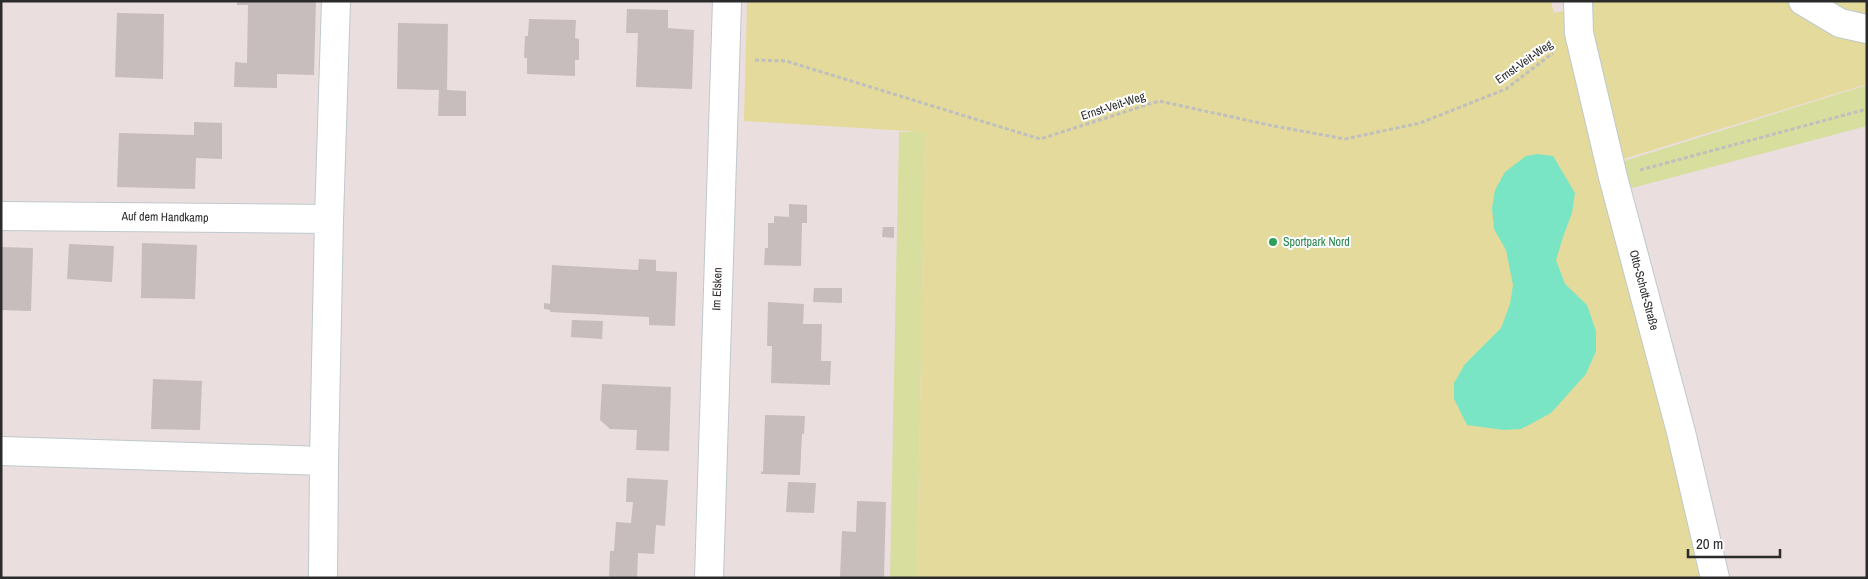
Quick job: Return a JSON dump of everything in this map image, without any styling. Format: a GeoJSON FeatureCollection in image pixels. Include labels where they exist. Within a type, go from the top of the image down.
{"type":"FeatureCollection","features":[{"type":"Feature","properties":{"kind":"street"},"geometry":{"type":"LineString","coordinates":[[323,578],[329,219],[336,1]]}},
{"type":"Feature","properties":{"kind":"street","name":"Im Elsken"},"geometry":{"type":"LineString","coordinates":[[708,578],[727,1]]}},
{"type":"Feature","properties":{"kind":"street","name":"Otto-Schott-Straße"},"geometry":{"type":"LineString","coordinates":[[1578,1],[1579,33],[1613,177],[1681,432],[1715,578]]}},
{"type":"Feature","properties":{"kind":"street"},"geometry":{"type":"LineString","coordinates":[[1803,1],[1840,23],[1867,29]]}},
{"type":"Feature","properties":{"kind":"street","name":"Auf dem Handkamp"},"geometry":{"type":"LineString","coordinates":[[1,216],[329,219]]}},
{"type":"Feature","properties":{"kind":"street"},"geometry":{"type":"LineString","coordinates":[[1,451],[324,461]]}},
{"type":"Feature","properties":{"kind":"path","name":"Ernst-Veit-Weg"},"geometry":{"type":"LineString","coordinates":[[725,60],[786,61],[1040,139],[1159,100],[1269,125],[1345,139],[1420,123],[1506,89],[1579,33]]}},
{"type":"Feature","properties":{"kind":"path"},"geometry":{"type":"LineString","coordinates":[[1613,177],[1867,109]]}},
{"type":"Feature","properties":{"kind":"shaded area","name":"Sportpark Nord"},"geometry":{"type":"Polygon","coordinates":[[[747,1],[1551,1],[1554,13],[1572,9],[1572,1],[1867,1],[1867,84],[1620,160],[1704,578],[917,578],[925,132],[744,121],[747,1]]]}},
{"type":"Feature","properties":{"kind":"shaded area"},"geometry":{"type":"Polygon","coordinates":[[[1867,85],[1867,126],[1628,189],[1621,162],[1867,85]]]}},
{"type":"Feature","properties":{"kind":"shaded area"},"geometry":{"type":"Polygon","coordinates":[[[925,131],[917,578],[890,578],[899,132],[925,131]]]}},
{"type":"Feature","properties":{"kind":"shaded area"},"geometry":{"type":"Polygon","coordinates":[[[1537,154],[1553,156],[1575,193],[1572,213],[1556,260],[1565,284],[1587,305],[1596,331],[1596,351],[1586,374],[1551,413],[1521,429],[1504,430],[1467,425],[1454,399],[1454,383],[1465,364],[1501,328],[1510,304],[1513,285],[1506,250],[1494,229],[1492,208],[1495,190],[1505,172],[1526,156],[1537,154]]]}},
{"type":"Feature","properties":{"kind":"building"},"geometry":{"type":"Polygon","coordinates":[[[237,1],[316,1],[314,75],[277,74],[277,88],[234,87],[235,62],[247,63],[248,5],[237,5],[237,1]]]}},
{"type":"Feature","properties":{"kind":"building"},"geometry":{"type":"Polygon","coordinates":[[[627,9],[668,10],[668,28],[694,30],[692,89],[636,87],[638,33],[626,33],[627,9]]]}},
{"type":"Feature","properties":{"kind":"building"},"geometry":{"type":"Polygon","coordinates":[[[117,13],[164,14],[163,79],[115,77],[117,13]]]}},
{"type":"Feature","properties":{"kind":"building"},"geometry":{"type":"Polygon","coordinates":[[[529,19],[576,20],[575,38],[579,39],[579,60],[575,60],[575,76],[527,74],[527,58],[524,58],[525,36],[528,36],[529,19]]]}},
{"type":"Feature","properties":{"kind":"building"},"geometry":{"type":"Polygon","coordinates":[[[398,23],[448,24],[447,90],[466,91],[466,116],[438,116],[439,90],[397,89],[398,23]]]}},
{"type":"Feature","properties":{"kind":"building"},"geometry":{"type":"Polygon","coordinates":[[[194,122],[222,123],[222,159],[196,158],[195,189],[117,187],[119,133],[194,135],[194,122]]]}},
{"type":"Feature","properties":{"kind":"building"},"geometry":{"type":"Polygon","coordinates":[[[789,204],[807,205],[807,223],[802,223],[801,266],[764,265],[765,248],[768,248],[768,223],[774,223],[774,216],[789,217],[789,204]]]}},
{"type":"Feature","properties":{"kind":"building"},"geometry":{"type":"Polygon","coordinates":[[[883,227],[894,227],[894,238],[882,237],[883,227]]]}},
{"type":"Feature","properties":{"kind":"building"},"geometry":{"type":"Polygon","coordinates":[[[142,243],[197,245],[195,299],[141,298],[142,243]]]}},
{"type":"Feature","properties":{"kind":"building"},"geometry":{"type":"Polygon","coordinates":[[[69,244],[114,246],[112,282],[67,279],[69,244]]]}},
{"type":"Feature","properties":{"kind":"building"},"geometry":{"type":"Polygon","coordinates":[[[1,247],[33,248],[31,311],[1,310],[1,247]]]}},
{"type":"Feature","properties":{"kind":"building"},"geometry":{"type":"Polygon","coordinates":[[[639,259],[656,260],[656,271],[677,272],[675,326],[649,325],[649,317],[550,312],[550,310],[544,309],[544,303],[550,304],[552,265],[638,270],[639,259]]]}},
{"type":"Feature","properties":{"kind":"building"},"geometry":{"type":"Polygon","coordinates":[[[814,288],[842,288],[842,303],[813,302],[814,288]]]}},
{"type":"Feature","properties":{"kind":"building"},"geometry":{"type":"Polygon","coordinates":[[[768,302],[804,304],[803,324],[822,324],[821,361],[831,361],[830,385],[771,383],[772,346],[767,346],[768,302]]]}},
{"type":"Feature","properties":{"kind":"building"},"geometry":{"type":"Polygon","coordinates":[[[572,320],[603,321],[602,339],[571,337],[572,320]]]}},
{"type":"Feature","properties":{"kind":"building"},"geometry":{"type":"Polygon","coordinates":[[[153,379],[202,381],[200,430],[151,429],[153,379]]]}},
{"type":"Feature","properties":{"kind":"building"},"geometry":{"type":"Polygon","coordinates":[[[602,384],[671,387],[669,451],[636,450],[637,430],[610,429],[600,420],[602,384]]]}},
{"type":"Feature","properties":{"kind":"building"},"geometry":{"type":"Polygon","coordinates":[[[765,415],[805,416],[800,475],[761,474],[761,471],[763,472],[765,415]]]}},
{"type":"Feature","properties":{"kind":"building"},"geometry":{"type":"Polygon","coordinates":[[[627,478],[668,480],[665,526],[656,525],[654,554],[638,553],[637,578],[609,578],[610,551],[614,551],[616,522],[631,523],[633,502],[626,502],[627,478]]]}},
{"type":"Feature","properties":{"kind":"building"},"geometry":{"type":"Polygon","coordinates":[[[788,482],[816,483],[814,513],[786,512],[788,482]]]}},
{"type":"Feature","properties":{"kind":"building"},"geometry":{"type":"Polygon","coordinates":[[[857,501],[886,502],[884,578],[840,578],[842,531],[856,532],[857,501]]]}},
{"type":"Feature","properties":{"kind":"place","name":"Sportpark Nord"},"geometry":{"type":"Point","coordinates":[1273,242]}}]}
